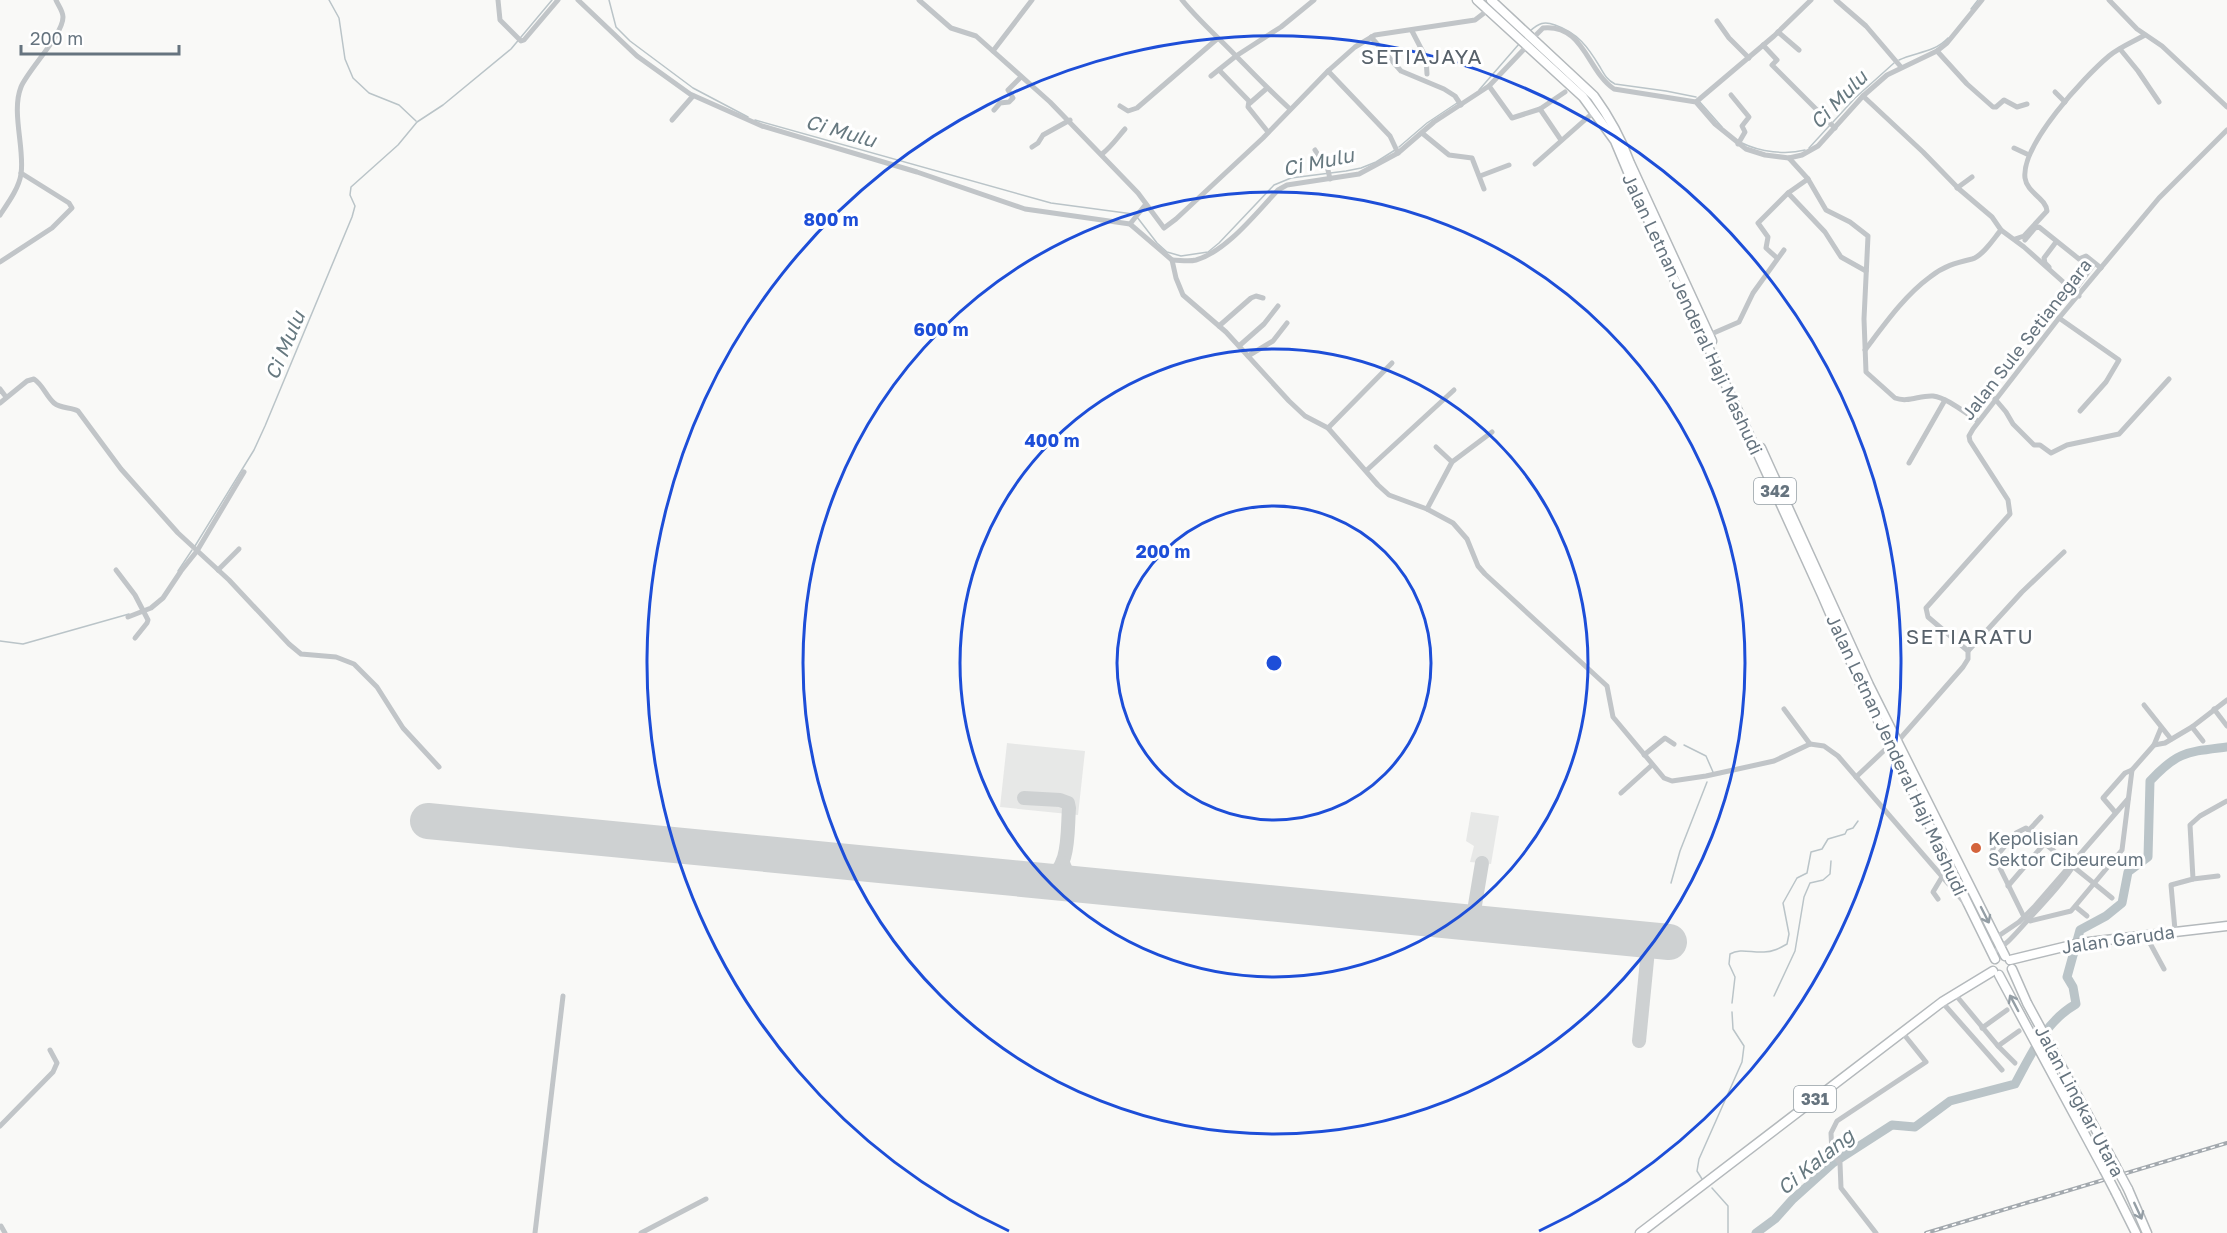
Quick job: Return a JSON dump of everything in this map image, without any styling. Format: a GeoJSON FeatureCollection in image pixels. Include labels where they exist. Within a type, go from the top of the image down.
{"type":"FeatureCollection","features":[{"type":"Feature","properties":{"kind":"main road","name":"Jalan Letnan Jenderal Haji Mashudi"},"geometry":{"type":"LineString","coordinates":[[1477,0],[1522,34],[1594,96],[1621,138],[1630,163],[1817,584],[1865,686],[1895,743],[1993,956]]}},
{"type":"Feature","properties":{"kind":"main road","name":"Jalan Letnan Jenderal Haji Mashudi"},"geometry":{"type":"LineString","coordinates":[[1491,0],[1522,34]]}},
{"type":"Feature","properties":{"kind":"main road","name":"Jalan Letnan Jenderal Haji Mashudi"},"geometry":{"type":"LineString","coordinates":[[1554,63],[1595,111],[1615,141],[1667,265],[1709,334],[1778,481],[1865,686]]}},
{"type":"Feature","properties":{"kind":"main road","name":"Jalan Letnan Jenderal Haji Mashudi"},"geometry":{"type":"LineString","coordinates":[[1921,798],[2007,958]]}},
{"type":"Feature","properties":{"kind":"main road","name":"Jalan Garuda"},"geometry":{"type":"LineString","coordinates":[[2007,958],[2080,943],[2175,930],[2227,926]]}},
{"type":"Feature","properties":{"kind":"main road"},"geometry":{"type":"LineString","coordinates":[[1993,956],[2007,958],[2006,975],[1996,973],[1992,964],[1993,956]]}},
{"type":"Feature","properties":{"kind":"main road","name":"Jalan Lingkar Utara"},"geometry":{"type":"LineString","coordinates":[[2007,958],[2036,1021],[2115,1165],[2147,1233]]}},
{"type":"Feature","properties":{"kind":"main road","name":"Jalan Lingkar Utara"},"geometry":{"type":"LineString","coordinates":[[1996,973],[2024,1031],[2043,1056],[2136,1233]]}},
{"type":"Feature","properties":{"kind":"main road","name":"331"},"geometry":{"type":"LineString","coordinates":[[1640,1233],[1941,1002],[1954,993],[1996,973]]}},
{"type":"Feature","properties":{"kind":"main road"},"geometry":{"type":"LineString","coordinates":[[2059,1088],[2069,1083]]}},
{"type":"Feature","properties":{"kind":"street"},"geometry":{"type":"LineString","coordinates":[[0,215],[21,173],[18,136],[20,91],[61,24],[63,14],[56,0]]}},
{"type":"Feature","properties":{"kind":"street"},"geometry":{"type":"LineString","coordinates":[[498,0],[500,20],[517,39],[524,40],[558,0]]}},
{"type":"Feature","properties":{"kind":"street"},"geometry":{"type":"LineString","coordinates":[[578,0],[637,56],[693,96],[769,129],[917,172],[1025,209],[1130,224],[1172,260],[1183,295],[1219,326],[1297,409],[1328,428],[1378,485],[1389,495],[1427,509],[1453,523],[1460,530],[1467,539],[1478,566],[1485,574],[1607,686],[1613,717],[1652,765],[1669,781],[1706,776],[1774,761],[1810,744],[1820,744],[1856,777],[1970,908]]}},
{"type":"Feature","properties":{"kind":"street"},"geometry":{"type":"LineString","coordinates":[[919,0],[951,28],[973,34],[1070,120],[1146,204],[1162,227],[1168,226],[1355,47],[1371,37],[1475,20],[1488,10]]}},
{"type":"Feature","properties":{"kind":"street"},"geometry":{"type":"LineString","coordinates":[[993,51],[1031,0]]}},
{"type":"Feature","properties":{"kind":"street"},"geometry":{"type":"LineString","coordinates":[[1182,0],[1266,89],[1290,109]]}},
{"type":"Feature","properties":{"kind":"street"},"geometry":{"type":"LineString","coordinates":[[1211,76],[1236,56],[1274,32],[1314,0]]}},
{"type":"Feature","properties":{"kind":"street"},"geometry":{"type":"LineString","coordinates":[[1696,102],[1749,58],[1811,0]]}},
{"type":"Feature","properties":{"kind":"street"},"geometry":{"type":"LineString","coordinates":[[1836,0],[1866,26],[1898,63]]}},
{"type":"Feature","properties":{"kind":"street"},"geometry":{"type":"LineString","coordinates":[[1172,260],[1197,260],[1231,239],[1278,190],[1287,185],[1329,174],[1359,174],[1397,152],[1459,102],[1489,86],[1543,28],[1548,27],[1566,32],[1580,43],[1603,80],[1614,88],[1696,102],[1715,124],[1740,142],[1765,154],[1789,158],[1813,150],[1863,96],[1898,63],[1937,51],[1958,33],[1983,0]]}},
{"type":"Feature","properties":{"kind":"street"},"geometry":{"type":"LineString","coordinates":[[2109,0],[2227,107]]}},
{"type":"Feature","properties":{"kind":"street"},"geometry":{"type":"LineString","coordinates":[[1718,21],[1729,38],[1749,58]]}},
{"type":"Feature","properties":{"kind":"street"},"geometry":{"type":"LineString","coordinates":[[1412,31],[1426,57],[1427,74]]}},
{"type":"Feature","properties":{"kind":"street"},"geometry":{"type":"LineString","coordinates":[[1778,32],[1799,50]]}},
{"type":"Feature","properties":{"kind":"street"},"geometry":{"type":"LineString","coordinates":[[2014,239],[2024,236],[2047,211],[2045,204],[2027,186],[2025,174],[2029,155],[2046,126],[2065,102],[2108,57],[2145,35]]}},
{"type":"Feature","properties":{"kind":"street"},"geometry":{"type":"LineString","coordinates":[[1371,37],[1401,71],[1444,89],[1459,102]]}},
{"type":"Feature","properties":{"kind":"street"},"geometry":{"type":"LineString","coordinates":[[1120,106],[1128,111],[1137,108],[1217,39]]}},
{"type":"Feature","properties":{"kind":"street"},"geometry":{"type":"LineString","coordinates":[[1763,45],[1777,60],[1772,65],[1834,127]]}},
{"type":"Feature","properties":{"kind":"street"},"geometry":{"type":"LineString","coordinates":[[2120,49],[2159,102]]}},
{"type":"Feature","properties":{"kind":"street"},"geometry":{"type":"LineString","coordinates":[[1937,51],[1967,84],[1993,107],[2004,100],[2017,107],[2027,104]]}},
{"type":"Feature","properties":{"kind":"street"},"geometry":{"type":"LineString","coordinates":[[1219,70],[1250,103]]}},
{"type":"Feature","properties":{"kind":"street"},"geometry":{"type":"LineString","coordinates":[[1328,71],[1386,132],[1397,152]]}},
{"type":"Feature","properties":{"kind":"street"},"geometry":{"type":"LineString","coordinates":[[994,110],[1000,103],[1009,102],[1013,98],[1008,90],[1021,77]]}},
{"type":"Feature","properties":{"kind":"street"},"geometry":{"type":"LineString","coordinates":[[1489,86],[1512,118],[1540,109],[1565,92]]}},
{"type":"Feature","properties":{"kind":"street"},"geometry":{"type":"LineString","coordinates":[[1266,89],[1248,107],[1268,132]]}},
{"type":"Feature","properties":{"kind":"street"},"geometry":{"type":"LineString","coordinates":[[2055,92],[2065,102]]}},
{"type":"Feature","properties":{"kind":"street"},"geometry":{"type":"LineString","coordinates":[[1731,95],[1749,117],[1742,126],[1744,132],[1740,142]]}},
{"type":"Feature","properties":{"kind":"street"},"geometry":{"type":"LineString","coordinates":[[672,120],[693,96]]}},
{"type":"Feature","properties":{"kind":"street"},"geometry":{"type":"LineString","coordinates":[[1863,96],[1923,152],[1957,188],[1990,215],[2001,230],[2077,293],[2094,264]]}},
{"type":"Feature","properties":{"kind":"street"},"geometry":{"type":"LineString","coordinates":[[1540,109],[1561,140]]}},
{"type":"Feature","properties":{"kind":"street"},"geometry":{"type":"LineString","coordinates":[[1534,164],[1595,111]]}},
{"type":"Feature","properties":{"kind":"street"},"geometry":{"type":"LineString","coordinates":[[1032,147],[1043,135],[1070,120]]}},
{"type":"Feature","properties":{"kind":"street"},"geometry":{"type":"LineString","coordinates":[[1102,154],[1114,144],[1116,138],[1125,129]]}},
{"type":"Feature","properties":{"kind":"street","name":"Jalan Sule Setianegara"},"geometry":{"type":"LineString","coordinates":[[1968,651],[1929,618],[1926,610],[2010,514],[2008,500],[1970,441],[1970,436],[1978,421],[2077,293],[2101,268],[2169,186],[2227,130]]}},
{"type":"Feature","properties":{"kind":"street"},"geometry":{"type":"LineString","coordinates":[[1420,135],[1449,155],[1472,158],[1484,189]]}},
{"type":"Feature","properties":{"kind":"street"},"geometry":{"type":"LineString","coordinates":[[2014,148],[2029,155]]}},
{"type":"Feature","properties":{"kind":"street"},"geometry":{"type":"LineString","coordinates":[[1315,150],[1329,174]]}},
{"type":"Feature","properties":{"kind":"street"},"geometry":{"type":"LineString","coordinates":[[1789,158],[1808,179],[1826,210],[1850,222],[1868,236],[1866,372],[1895,398],[1903,400],[1931,396],[1945,400],[1978,421]]}},
{"type":"Feature","properties":{"kind":"street"},"geometry":{"type":"LineString","coordinates":[[1480,176],[1509,165]]}},
{"type":"Feature","properties":{"kind":"street"},"geometry":{"type":"LineString","coordinates":[[0,262],[52,228],[71,210],[69,203],[21,173]]}},
{"type":"Feature","properties":{"kind":"street"},"geometry":{"type":"LineString","coordinates":[[1957,188],[1972,177]]}},
{"type":"Feature","properties":{"kind":"street"},"geometry":{"type":"LineString","coordinates":[[1778,258],[1766,248],[1768,237],[1758,224],[1788,193],[1808,179]]}},
{"type":"Feature","properties":{"kind":"street"},"geometry":{"type":"LineString","coordinates":[[1788,193],[1825,232],[1841,257],[1866,271]]}},
{"type":"Feature","properties":{"kind":"street"},"geometry":{"type":"LineString","coordinates":[[1130,224],[1146,204]]}},
{"type":"Feature","properties":{"kind":"street"},"geometry":{"type":"LineString","coordinates":[[2025,240],[2038,227],[2079,259],[2086,256],[2101,268]]}},
{"type":"Feature","properties":{"kind":"street"},"geometry":{"type":"LineString","coordinates":[[1865,350],[1888,320],[1924,281],[1948,265],[1974,258],[2001,230]]}},
{"type":"Feature","properties":{"kind":"street"},"geometry":{"type":"LineString","coordinates":[[2056,242],[2043,260],[2064,279]]}},
{"type":"Feature","properties":{"kind":"street"},"geometry":{"type":"LineString","coordinates":[[1709,334],[1739,322],[1753,293],[1784,250]]}},
{"type":"Feature","properties":{"kind":"street"},"geometry":{"type":"LineString","coordinates":[[1219,326],[1251,298],[1256,296],[1263,298]]}},
{"type":"Feature","properties":{"kind":"street"},"geometry":{"type":"LineString","coordinates":[[1239,346],[1264,324],[1278,306]]}},
{"type":"Feature","properties":{"kind":"street"},"geometry":{"type":"LineString","coordinates":[[2059,318],[2119,360],[2106,382],[2080,411]]}},
{"type":"Feature","properties":{"kind":"street"},"geometry":{"type":"LineString","coordinates":[[1248,356],[1273,341],[1287,323]]}},
{"type":"Feature","properties":{"kind":"street"},"geometry":{"type":"LineString","coordinates":[[1328,428],[1392,363]]}},
{"type":"Feature","properties":{"kind":"street"},"geometry":{"type":"LineString","coordinates":[[0,403],[27,381],[34,379],[59,406],[78,411],[121,469],[188,542],[298,652],[311,656],[341,658],[362,670],[377,687],[397,720],[439,767]]}},
{"type":"Feature","properties":{"kind":"street"},"geometry":{"type":"LineString","coordinates":[[1995,399],[2026,439],[2034,445],[2040,444],[2052,453],[2067,445],[2119,434],[2169,380]]}},
{"type":"Feature","properties":{"kind":"street"},"geometry":{"type":"LineString","coordinates":[[0,389],[6,397]]}},
{"type":"Feature","properties":{"kind":"street"},"geometry":{"type":"LineString","coordinates":[[1366,470],[1454,390]]}},
{"type":"Feature","properties":{"kind":"street"},"geometry":{"type":"LineString","coordinates":[[1909,463],[1945,400]]}},
{"type":"Feature","properties":{"kind":"street"},"geometry":{"type":"LineString","coordinates":[[1427,509],[1452,462],[1492,432]]}},
{"type":"Feature","properties":{"kind":"street"},"geometry":{"type":"LineString","coordinates":[[1436,447],[1452,462]]}},
{"type":"Feature","properties":{"kind":"street"},"geometry":{"type":"LineString","coordinates":[[128,617],[143,612],[163,598],[244,472]]}},
{"type":"Feature","properties":{"kind":"street"},"geometry":{"type":"LineString","coordinates":[[218,570],[239,549]]}},
{"type":"Feature","properties":{"kind":"street"},"geometry":{"type":"LineString","coordinates":[[1856,777],[1895,743],[1963,667],[1968,659],[1968,651],[2022,592],[2064,552]]}},
{"type":"Feature","properties":{"kind":"street"},"geometry":{"type":"LineString","coordinates":[[116,570],[140,603],[148,620],[135,638]]}},
{"type":"Feature","properties":{"kind":"street"},"geometry":{"type":"LineString","coordinates":[[2154,745],[2170,740],[2192,727],[2227,700]]}},
{"type":"Feature","properties":{"kind":"street"},"geometry":{"type":"LineString","coordinates":[[2144,705],[2170,740]]}},
{"type":"Feature","properties":{"kind":"street"},"geometry":{"type":"LineString","coordinates":[[1784,709],[1810,744]]}},
{"type":"Feature","properties":{"kind":"street"},"geometry":{"type":"LineString","coordinates":[[2214,709],[2227,726]]}},
{"type":"Feature","properties":{"kind":"street"},"geometry":{"type":"LineString","coordinates":[[2192,727],[2203,741]]}},
{"type":"Feature","properties":{"kind":"street"},"geometry":{"type":"LineString","coordinates":[[2112,898],[2095,884],[2072,864],[2024,828],[2016,832],[1995,858],[2026,918],[2033,920],[2069,912],[2076,908],[2095,884],[2122,848],[2130,775],[2154,745],[2161,728]]}},
{"type":"Feature","properties":{"kind":"street"},"geometry":{"type":"LineString","coordinates":[[1644,755],[1665,738],[1674,744]]}},
{"type":"Feature","properties":{"kind":"street"},"geometry":{"type":"LineString","coordinates":[[1621,793],[1652,765]]}},
{"type":"Feature","properties":{"kind":"street"},"geometry":{"type":"LineString","coordinates":[[2115,812],[2103,798],[2124,774],[2132,770]]}},
{"type":"Feature","properties":{"kind":"street"},"geometry":{"type":"LineString","coordinates":[[1987,944],[2037,908],[2129,797]]}},
{"type":"Feature","properties":{"kind":"street"},"geometry":{"type":"LineString","coordinates":[[2193,879],[2190,825],[2200,816],[2227,801]]}},
{"type":"Feature","properties":{"kind":"street"},"geometry":{"type":"LineString","coordinates":[[2029,830],[2041,817]]}},
{"type":"Feature","properties":{"kind":"street"},"geometry":{"type":"LineString","coordinates":[[2008,886],[2044,844]]}},
{"type":"Feature","properties":{"kind":"street"},"geometry":{"type":"LineString","coordinates":[[2175,930],[2171,885],[2218,876]]}},
{"type":"Feature","properties":{"kind":"street"},"geometry":{"type":"LineString","coordinates":[[1938,899],[1933,891],[1942,877]]}},
{"type":"Feature","properties":{"kind":"street"},"geometry":{"type":"LineString","coordinates":[[2037,908],[2047,916]]}},
{"type":"Feature","properties":{"kind":"street"},"geometry":{"type":"LineString","coordinates":[[2076,908],[2087,916]]}},
{"type":"Feature","properties":{"kind":"street"},"geometry":{"type":"LineString","coordinates":[[2007,958],[2011,941],[2026,918]]}},
{"type":"Feature","properties":{"kind":"street"},"geometry":{"type":"LineString","coordinates":[[2145,934],[2164,969]]}},
{"type":"Feature","properties":{"kind":"street"},"geometry":{"type":"LineString","coordinates":[[1954,993],[1982,1028],[2015,1063]]}},
{"type":"Feature","properties":{"kind":"street"},"geometry":{"type":"LineString","coordinates":[[535,1233],[563,996]]}},
{"type":"Feature","properties":{"kind":"street"},"geometry":{"type":"LineString","coordinates":[[1941,1002],[2002,1070]]}},
{"type":"Feature","properties":{"kind":"street"},"geometry":{"type":"LineString","coordinates":[[1982,1028],[2007,1010]]}},
{"type":"Feature","properties":{"kind":"street"},"geometry":{"type":"LineString","coordinates":[[1998,1046],[2024,1031]]}},
{"type":"Feature","properties":{"kind":"street"},"geometry":{"type":"LineString","coordinates":[[1876,1233],[1841,1188],[1840,1163],[1832,1153],[1831,1133],[1837,1121],[1926,1062],[1902,1032]]}},
{"type":"Feature","properties":{"kind":"street"},"geometry":{"type":"LineString","coordinates":[[0,1126],[53,1072],[57,1063],[50,1050]]}},
{"type":"Feature","properties":{"kind":"street"},"geometry":{"type":"LineString","coordinates":[[640,1233],[706,1199]]}},
{"type":"Feature","properties":{"kind":"street"},"geometry":{"type":"LineString","coordinates":[[0,1226],[5,1233]]}},
{"type":"Feature","properties":{"kind":"shaded area"},"geometry":{"type":"Polygon","coordinates":[[[1007,743],[1085,751],[1078,815],[1000,807],[1007,743]]]}},
{"type":"Feature","properties":{"kind":"shaded area"},"geometry":{"type":"Polygon","coordinates":[[[1471,812],[1499,816],[1491,864],[1470,862],[1474,846],[1466,841],[1471,812]]]}},
{"type":"Feature","properties":{"kind":"waterway"},"geometry":{"type":"LineString","coordinates":[[329,0],[339,18],[345,59],[353,78],[369,93],[399,105],[416,121]]}},
{"type":"Feature","properties":{"kind":"waterway","name":"Ci Mulu"},"geometry":{"type":"LineString","coordinates":[[195,546],[254,450],[265,426],[352,217],[355,206],[350,195],[351,187],[398,145],[417,122],[443,105],[511,49],[552,0]]}},
{"type":"Feature","properties":{"kind":"waterway","name":"Ci Mulu"},"geometry":{"type":"LineString","coordinates":[[609,0],[616,27],[630,41],[693,88],[748,117]]}},
{"type":"Feature","properties":{"kind":"waterway","name":"Ci Mulu"},"geometry":{"type":"LineString","coordinates":[[1971,9],[1978,0]]}},
{"type":"Feature","properties":{"kind":"waterway","name":"Ci Mulu"},"geometry":{"type":"LineString","coordinates":[[1530,31],[1539,25],[1548,23],[1570,32],[1587,47],[1606,77],[1615,84],[1696,97]]}},
{"type":"Feature","properties":{"kind":"waterway","name":"Ci Mulu"},"geometry":{"type":"LineString","coordinates":[[1899,60],[1937,47],[1948,38]]}},
{"type":"Feature","properties":{"kind":"waterway","name":"Ci Mulu"},"geometry":{"type":"LineString","coordinates":[[1479,90],[1519,44]]}},
{"type":"Feature","properties":{"kind":"waterway","name":"Ci Mulu"},"geometry":{"type":"LineString","coordinates":[[1833,122],[1855,98],[1894,63]]}},
{"type":"Feature","properties":{"kind":"waterway","name":"Ci Mulu"},"geometry":{"type":"LineString","coordinates":[[1699,101],[1722,127]]}},
{"type":"Feature","properties":{"kind":"waterway","name":"Ci Mulu"},"geometry":{"type":"LineString","coordinates":[[1399,147],[1427,123],[1457,103]]}},
{"type":"Feature","properties":{"kind":"waterway","name":"Ci Mulu"},"geometry":{"type":"LineString","coordinates":[[755,120],[1051,203],[1133,214]]}},
{"type":"Feature","properties":{"kind":"waterway","name":"Ci Mulu"},"geometry":{"type":"LineString","coordinates":[[1809,148],[1830,125]]}},
{"type":"Feature","properties":{"kind":"waterway","name":"Ci Mulu"},"geometry":{"type":"LineString","coordinates":[[1742,143],[1773,152],[1805,150]]}},
{"type":"Feature","properties":{"kind":"waterway","name":"Ci Mulu"},"geometry":{"type":"LineString","coordinates":[[1137,217],[1167,252],[1181,256],[1208,252],[1274,185],[1291,178],[1361,168],[1395,150]]}},
{"type":"Feature","properties":{"kind":"waterway","name":"Ci Mulu"},"geometry":{"type":"LineString","coordinates":[[178,571],[192,550]]}},
{"type":"Feature","properties":{"kind":"waterway","name":"Ci Mulu"},"geometry":{"type":"LineString","coordinates":[[0,641],[23,644],[129,614]]}},
{"type":"Feature","properties":{"kind":"waterway"},"geometry":{"type":"LineString","coordinates":[[1684,745],[1706,756],[1713,772]]}},
{"type":"Feature","properties":{"kind":"waterway","name":"Ci Kalang"},"geometry":{"type":"LineString","coordinates":[[1756,1233],[1775,1219],[1792,1200],[1833,1163],[1892,1125],[1915,1127],[1950,1101],[2015,1084],[2048,1029],[2065,1011],[2076,1004],[2073,987],[2067,977],[2080,930],[2106,916],[2122,903],[2128,872],[2148,857],[2150,781],[2176,758],[2192,752],[2227,747]]}},
{"type":"Feature","properties":{"kind":"waterway"},"geometry":{"type":"LineString","coordinates":[[1671,883],[1680,851],[1707,782]]}},
{"type":"Feature","properties":{"kind":"waterway"},"geometry":{"type":"LineString","coordinates":[[1732,1003],[1735,977],[1729,964],[1730,954],[1742,951],[1770,951],[1787,944],[1789,934],[1783,903],[1797,878],[1807,873],[1811,852],[1822,849],[1828,839],[1845,834],[1858,821]]}},
{"type":"Feature","properties":{"kind":"waterway"},"geometry":{"type":"LineString","coordinates":[[1774,996],[1795,951],[1804,897],[1810,883],[1823,880],[1830,874],[1831,861]]}},
{"type":"Feature","properties":{"kind":"waterway"},"geometry":{"type":"LineString","coordinates":[[1702,1179],[1697,1171],[1699,1159],[1742,1062],[1744,1046],[1733,1029],[1732,1012]]}},
{"type":"Feature","properties":{"kind":"waterway"},"geometry":{"type":"LineString","coordinates":[[1712,1188],[1728,1206],[1728,1233]]}},
{"type":"Feature","properties":{"kind":"taxiway"},"geometry":{"type":"LineString","coordinates":[[1024,798],[1060,800],[1068,803],[1067,840],[1063,861],[1059,869],[1043,881]]}},
{"type":"Feature","properties":{"kind":"taxiway"},"geometry":{"type":"LineString","coordinates":[[1063,863],[1069,876],[1081,884]]}},
{"type":"Feature","properties":{"kind":"taxiway"},"geometry":{"type":"LineString","coordinates":[[1472,923],[1482,863]]}},
{"type":"Feature","properties":{"kind":"taxiway"},"geometry":{"type":"LineString","coordinates":[[1639,1041],[1649,940]]}},
{"type":"Feature","properties":{"kind":"runway"},"geometry":{"type":"LineString","coordinates":[[428,821],[1669,942]]}},
{"type":"Feature","properties":{"kind":"railway"},"geometry":{"type":"LineString","coordinates":[[1926,1233],[2227,1143]]}},
{"type":"Feature","properties":{"kind":"place","name":"Kepolisian Sektor Cibeureum"},"geometry":{"type":"Point","coordinates":[1976,848]}},
{"type":"Feature","properties":{"kind":"district","name":"SETIAJAYA"},"geometry":{"type":"Point","coordinates":[1422,56]}},
{"type":"Feature","properties":{"kind":"district","name":"SETIARATU"},"geometry":{"type":"Point","coordinates":[1970,636]}}]}
